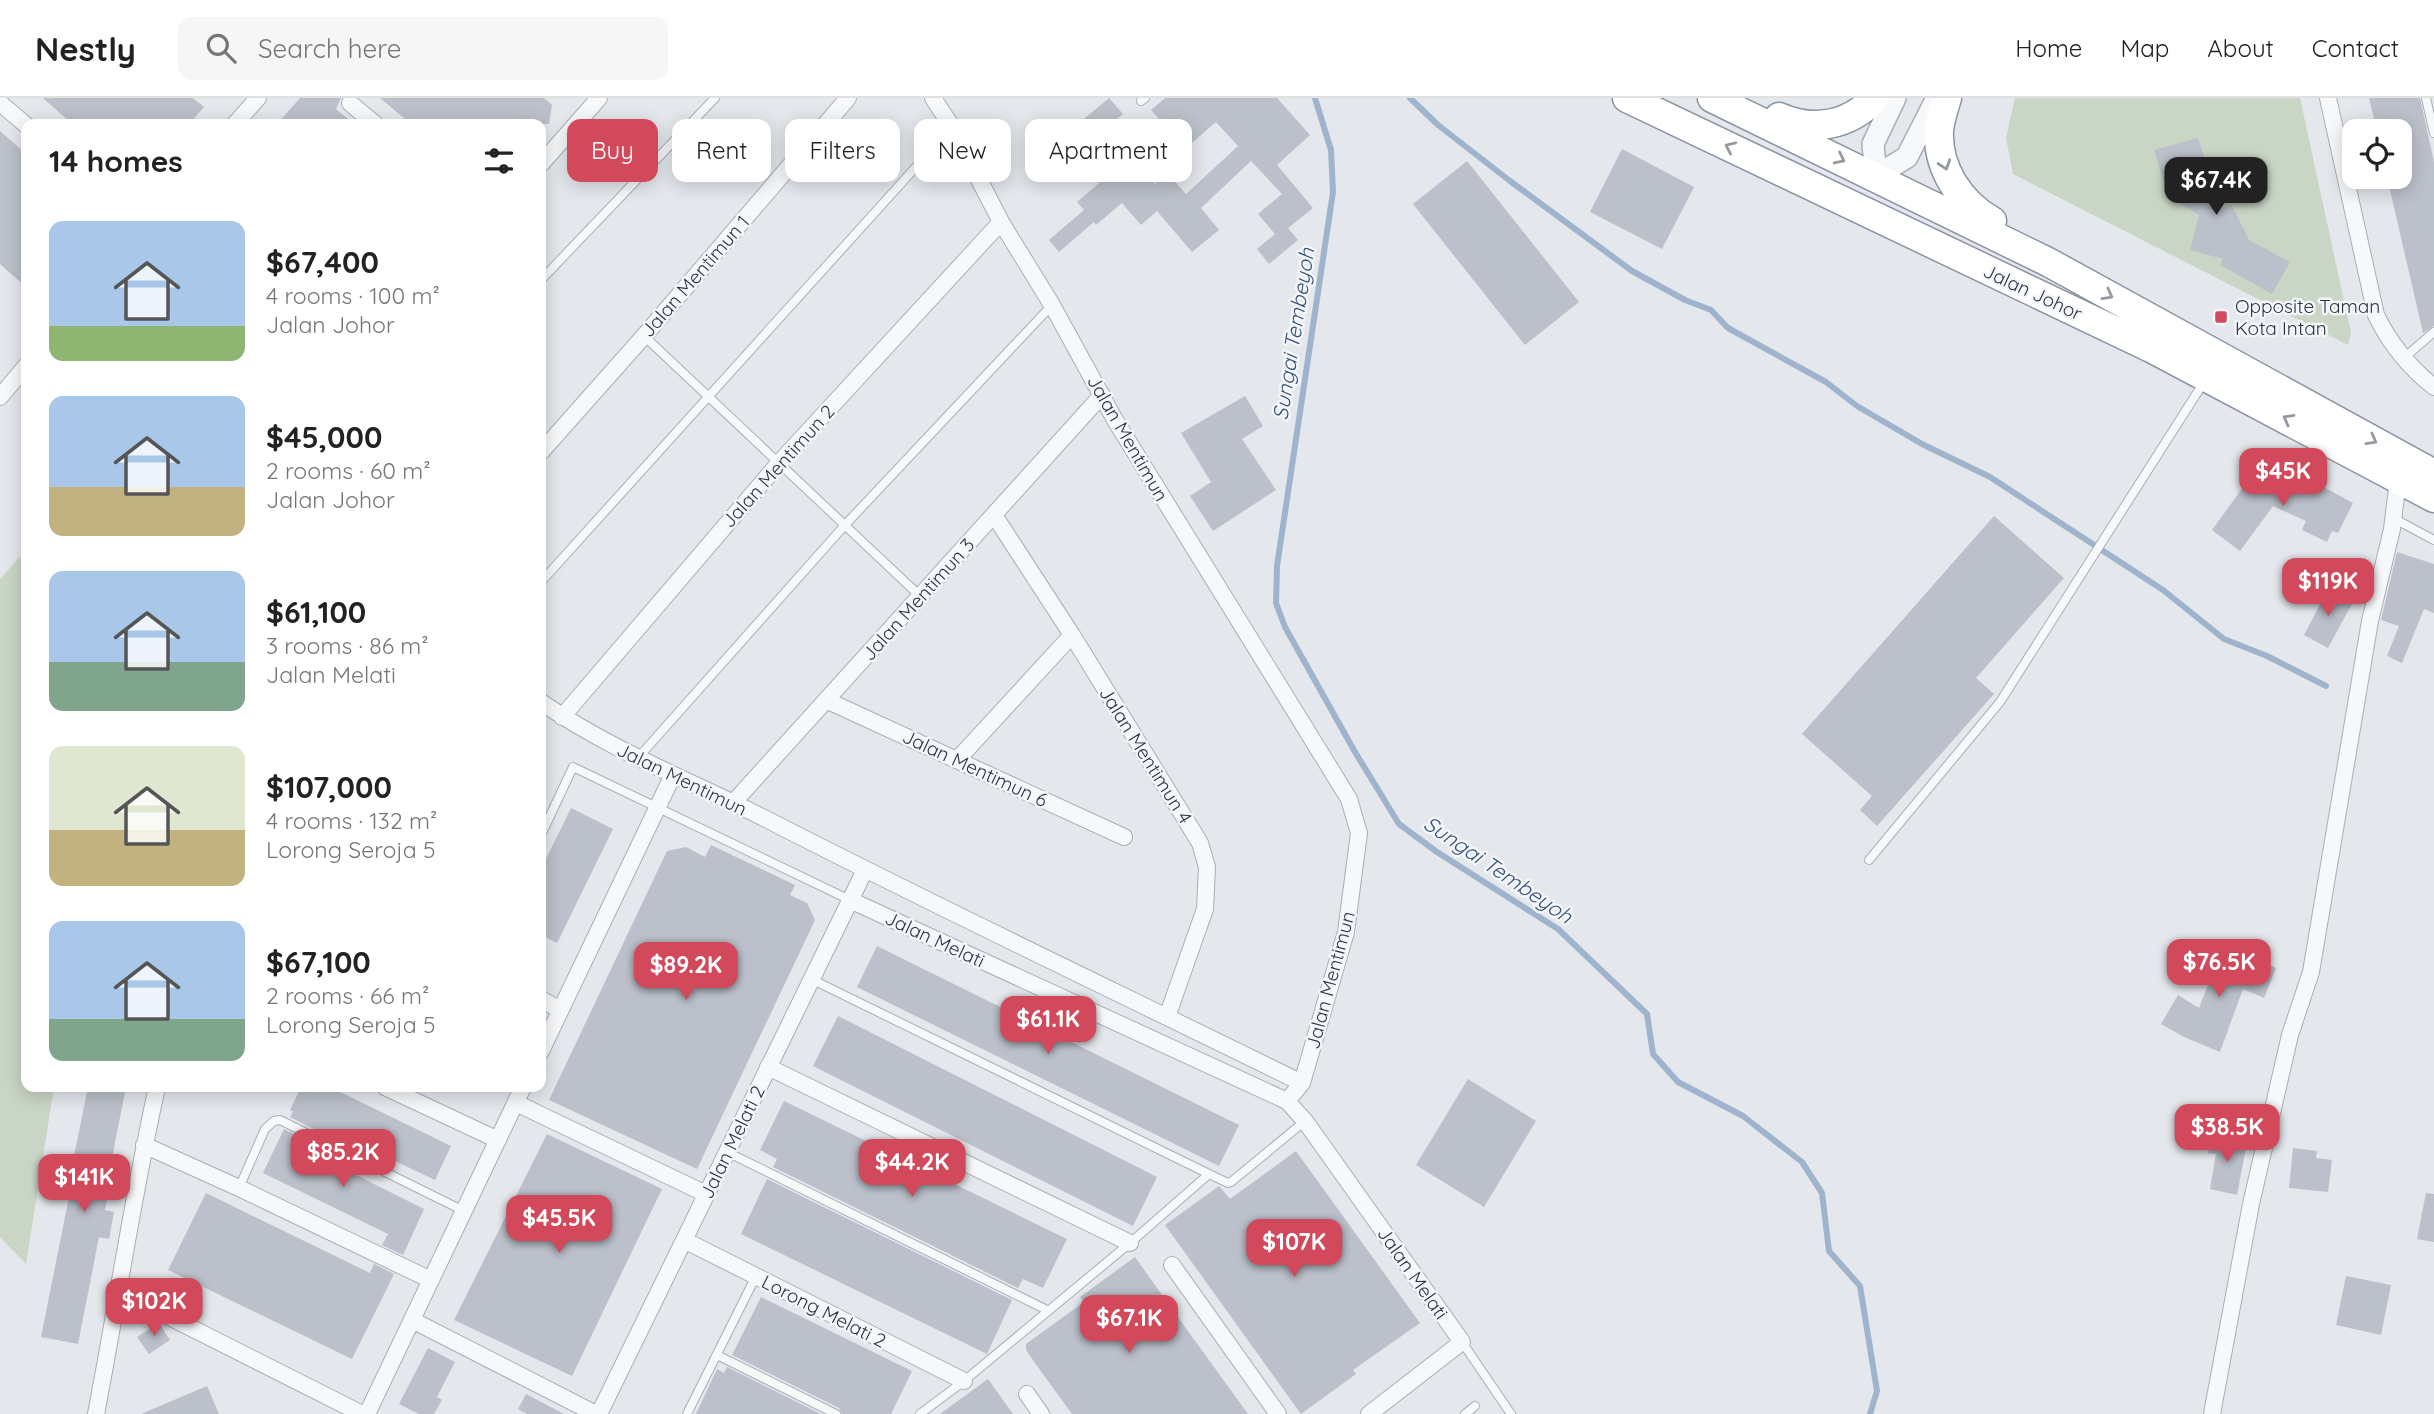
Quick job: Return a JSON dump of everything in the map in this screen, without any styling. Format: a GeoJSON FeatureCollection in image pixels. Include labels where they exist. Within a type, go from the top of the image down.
{"type":"FeatureCollection","features":[{"type":"Feature","properties":{"kind":"highway","name":"Jalan Johor"},"geometry":{"type":"LineString","coordinates":[[1627,98],[2207,376],[2434,498]]}},
{"type":"Feature","properties":{"kind":"highway","name":"Jalan Johor"},"geometry":{"type":"LineString","coordinates":[[1712,98],[2048,262],[2434,474]]}},
{"type":"Feature","properties":{"kind":"highway"},"geometry":{"type":"LineString","coordinates":[[1712,98],[1754,106],[1790,121],[1814,125],[1833,124],[1851,117],[1875,98]]}},
{"type":"Feature","properties":{"kind":"highway"},"geometry":{"type":"LineString","coordinates":[[1947,98],[1939,128],[1939,141],[1951,181],[1973,208],[2011,231],[2048,262]]}},
{"type":"Feature","properties":{"kind":"highway"},"geometry":{"type":"LineString","coordinates":[[1792,176],[1856,186],[1876,176],[1887,201],[1930,244]]}},
{"type":"Feature","properties":{"kind":"street"},"geometry":{"type":"LineString","coordinates":[[239,119],[258,98]]}},
{"type":"Feature","properties":{"kind":"street"},"geometry":{"type":"LineString","coordinates":[[546,158],[594,104],[577,98]]}},
{"type":"Feature","properties":{"kind":"street","name":"Jalan Mentimun 1"},"geometry":{"type":"LineString","coordinates":[[546,446],[848,98]]}},
{"type":"Feature","properties":{"kind":"street","name":"Jalan Mentimun"},"geometry":{"type":"LineString","coordinates":[[933,98],[946,119]]}},
{"type":"Feature","properties":{"kind":"street"},"geometry":{"type":"LineString","coordinates":[[1895,98],[1873,144],[1876,176],[1907,157],[1937,98]]}},
{"type":"Feature","properties":{"kind":"street"},"geometry":{"type":"LineString","coordinates":[[2328,98],[2376,315],[2385,334],[2434,387]]}},
{"type":"Feature","properties":{"kind":"street"},"geometry":{"type":"LineString","coordinates":[[0,103],[21,121]]}},
{"type":"Feature","properties":{"kind":"street"},"geometry":{"type":"LineString","coordinates":[[350,103],[370,119]]}},
{"type":"Feature","properties":{"kind":"street","name":"Jalan Mentimun"},"geometry":{"type":"LineString","coordinates":[[546,706],[637,760],[733,803],[1301,1083],[1346,932],[1359,833],[1349,799],[1115,420],[980,182]]}},
{"type":"Feature","properties":{"kind":"street","name":"Jalan Mentimun 2"},"geometry":{"type":"LineString","coordinates":[[562,717],[779,463],[1001,222]]}},
{"type":"Feature","properties":{"kind":"street"},"geometry":{"type":"LineString","coordinates":[[0,397],[21,372]]}},
{"type":"Feature","properties":{"kind":"street","name":"Jalan Mentimun 3"},"geometry":{"type":"LineString","coordinates":[[733,803],[1102,395]]}},
{"type":"Feature","properties":{"kind":"street"},"geometry":{"type":"LineString","coordinates":[[2212,1414],[2251,1204],[2290,1035],[2311,972],[2370,621],[2393,518],[2398,480]]}},
{"type":"Feature","properties":{"kind":"street","name":"Jalan Mentimun 4"},"geometry":{"type":"LineString","coordinates":[[994,515],[1072,635],[1200,844],[1208,867],[1205,909],[1167,1017]]}},
{"type":"Feature","properties":{"kind":"street"},"geometry":{"type":"LineString","coordinates":[[957,760],[1072,635]]}},
{"type":"Feature","properties":{"kind":"street","name":"Jalan Mentimun 6"},"geometry":{"type":"LineString","coordinates":[[826,700],[1124,837]]}},
{"type":"Feature","properties":{"kind":"street"},"geometry":{"type":"LineString","coordinates":[[546,1041],[672,777]]}},
{"type":"Feature","properties":{"kind":"street","name":"Jalan Melati 2"},"geometry":{"type":"LineString","coordinates":[[598,1414],[865,870]]}},
{"type":"Feature","properties":{"kind":"street","name":"Jalan Melati"},"geometry":{"type":"LineString","coordinates":[[850,900],[1287,1101],[1305,1121],[1462,1342]]}},
{"type":"Feature","properties":{"kind":"street"},"geometry":{"type":"LineString","coordinates":[[546,1002],[561,1010]]}},
{"type":"Feature","properties":{"kind":"street"},"geometry":{"type":"LineString","coordinates":[[768,1067],[1130,1243]]}},
{"type":"Feature","properties":{"kind":"street"},"geometry":{"type":"LineString","coordinates":[[1287,1101],[1301,1083]]}},
{"type":"Feature","properties":{"kind":"street"},"geometry":{"type":"LineString","coordinates":[[96,1414],[155,1092]]}},
{"type":"Feature","properties":{"kind":"street"},"geometry":{"type":"LineString","coordinates":[[396,1092],[498,1140]]}},
{"type":"Feature","properties":{"kind":"street"},"geometry":{"type":"LineString","coordinates":[[120,1292],[364,1414],[521,1092]]}},
{"type":"Feature","properties":{"kind":"street"},"geometry":{"type":"LineString","coordinates":[[516,1102],[706,1194]]}},
{"type":"Feature","properties":{"kind":"street"},"geometry":{"type":"LineString","coordinates":[[144,1145],[431,1280]]}},
{"type":"Feature","properties":{"kind":"street","name":"Lorong Melati 2"},"geometry":{"type":"LineString","coordinates":[[684,1240],[964,1381]]}},
{"type":"Feature","properties":{"kind":"street"},"geometry":{"type":"LineString","coordinates":[[1172,1265],[1278,1414]]}},
{"type":"Feature","properties":{"kind":"street"},"geometry":{"type":"LineString","coordinates":[[412,1320],[598,1414]]}},
{"type":"Feature","properties":{"kind":"street"},"geometry":{"type":"LineString","coordinates":[[1369,1414],[1462,1342]]}},
{"type":"Feature","properties":{"kind":"street"},"geometry":{"type":"LineString","coordinates":[[1027,1394],[1041,1414]]}},
{"type":"Feature","properties":{"kind":"lane"},"geometry":{"type":"LineString","coordinates":[[546,275],[715,98]]}},
{"type":"Feature","properties":{"kind":"lane"},"geometry":{"type":"LineString","coordinates":[[2426,98],[2434,133]]}},
{"type":"Feature","properties":{"kind":"lane"},"geometry":{"type":"LineString","coordinates":[[546,577],[914,168]]}},
{"type":"Feature","properties":{"kind":"lane"},"geometry":{"type":"LineString","coordinates":[[637,760],[845,525],[1052,305]]}},
{"type":"Feature","properties":{"kind":"lane"},"geometry":{"type":"LineString","coordinates":[[2405,357],[2434,332]]}},
{"type":"Feature","properties":{"kind":"lane"},"geometry":{"type":"LineString","coordinates":[[644,336],[920,596]]}},
{"type":"Feature","properties":{"kind":"lane"},"geometry":{"type":"LineString","coordinates":[[1869,860],[2000,702],[2207,376]]}},
{"type":"Feature","properties":{"kind":"lane"},"geometry":{"type":"LineString","coordinates":[[2393,518],[2434,540]]}},
{"type":"Feature","properties":{"kind":"lane"},"geometry":{"type":"LineString","coordinates":[[546,824],[573,767],[850,900]]}},
{"type":"Feature","properties":{"kind":"lane"},"geometry":{"type":"LineString","coordinates":[[811,979],[1228,1183],[1305,1121]]}},
{"type":"Feature","properties":{"kind":"lane"},"geometry":{"type":"LineString","coordinates":[[239,1188],[265,1129],[274,1121],[280,1120],[464,1211]]}},
{"type":"Feature","properties":{"kind":"lane"},"geometry":{"type":"LineString","coordinates":[[727,1152],[1047,1310]]}},
{"type":"Feature","properties":{"kind":"lane"},"geometry":{"type":"LineString","coordinates":[[920,1414],[964,1381],[1209,1174]]}},
{"type":"Feature","properties":{"kind":"lane"},"geometry":{"type":"LineString","coordinates":[[687,1414],[756,1276]]}},
{"type":"Feature","properties":{"kind":"lane","name":"Jalan Melati"},"geometry":{"type":"LineString","coordinates":[[1462,1342],[1511,1414]]}},
{"type":"Feature","properties":{"kind":"lane"},"geometry":{"type":"LineString","coordinates":[[717,1355],[836,1414]]}},
{"type":"Feature","properties":{"kind":"lane"},"geometry":{"type":"LineString","coordinates":[[1465,1414],[1475,1406]]}},
{"type":"Feature","properties":{"kind":"green space"},"geometry":{"type":"Polygon","coordinates":[[[2015,98],[2300,98],[2351,333],[2348,345],[2013,174],[2006,138],[2015,98]]]}},
{"type":"Feature","properties":{"kind":"green space"},"geometry":{"type":"Polygon","coordinates":[[[21,556],[21,1092],[53,1092],[26,1264],[0,1237],[0,579],[21,556]]]}},
{"type":"Feature","properties":{"kind":"building"},"geometry":{"type":"Polygon","coordinates":[[[43,98],[193,98],[204,107],[193,119],[66,119],[43,98]]]}},
{"type":"Feature","properties":{"kind":"building"},"geometry":{"type":"Polygon","coordinates":[[[300,98],[341,98],[336,109],[348,119],[281,119],[300,98]]]}},
{"type":"Feature","properties":{"kind":"building"},"geometry":{"type":"Polygon","coordinates":[[[380,98],[544,98],[552,105],[549,124],[546,124],[546,119],[405,119],[380,98]]]}},
{"type":"Feature","properties":{"kind":"building"},"geometry":{"type":"Polygon","coordinates":[[[1109,98],[1123,114],[1117,119],[1084,119],[1109,98]]]}},
{"type":"Feature","properties":{"kind":"building"},"geometry":{"type":"Polygon","coordinates":[[[1165,98],[1277,98],[1310,135],[1277,165],[1313,208],[1288,228],[1298,240],[1269,264],[1257,249],[1275,234],[1258,214],[1282,194],[1251,161],[1201,208],[1219,230],[1192,252],[1157,211],[1141,225],[1122,203],[1096,225],[1094,222],[1059,252],[1049,240],[1084,210],[1077,202],[1100,182],[1175,182],[1186,194],[1238,146],[1216,122],[1192,143],[1192,119],[1159,119],[1151,110],[1165,98]]]}},
{"type":"Feature","properties":{"kind":"building"},"geometry":{"type":"Polygon","coordinates":[[[2369,98],[2420,98],[2434,162],[2434,326],[2423,333],[2390,189],[2412,189],[2412,119],[2374,119],[2369,98]]]}},
{"type":"Feature","properties":{"kind":"building"},"geometry":{"type":"Polygon","coordinates":[[[0,131],[21,150],[21,283],[0,264],[0,131]]]}},
{"type":"Feature","properties":{"kind":"building"},"geometry":{"type":"Polygon","coordinates":[[[2198,138],[2222,209],[2231,204],[2249,240],[2290,262],[2272,294],[2220,265],[2223,259],[2190,250],[2199,215],[2168,196],[2154,150],[2198,138]]]}},
{"type":"Feature","properties":{"kind":"building"},"geometry":{"type":"Polygon","coordinates":[[[1622,149],[1694,187],[1662,249],[1590,212],[1622,149]]]}},
{"type":"Feature","properties":{"kind":"building"},"geometry":{"type":"Polygon","coordinates":[[[1467,161],[1579,302],[1525,345],[1413,204],[1467,161]]]}},
{"type":"Feature","properties":{"kind":"building"},"geometry":{"type":"Polygon","coordinates":[[[1245,396],[1263,426],[1242,439],[1276,490],[1213,531],[1190,496],[1211,482],[1181,433],[1245,396]]]}},
{"type":"Feature","properties":{"kind":"building"},"geometry":{"type":"Polygon","coordinates":[[[2287,467],[2353,503],[2338,533],[2332,531],[2327,542],[2302,530],[2306,521],[2273,506],[2240,551],[2212,530],[2241,490],[2248,474],[2277,488],[2287,467]]]}},
{"type":"Feature","properties":{"kind":"building"},"geometry":{"type":"Polygon","coordinates":[[[1994,516],[2064,578],[1976,678],[1994,694],[1877,826],[1860,810],[1872,796],[1802,734],[1994,516]]]}},
{"type":"Feature","properties":{"kind":"building"},"geometry":{"type":"Polygon","coordinates":[[[2397,552],[2434,564],[2434,613],[2424,609],[2402,663],[2387,656],[2399,626],[2381,620],[2397,552]]]}},
{"type":"Feature","properties":{"kind":"building"},"geometry":{"type":"Polygon","coordinates":[[[2328,589],[2353,602],[2328,648],[2304,635],[2328,589]]]}},
{"type":"Feature","properties":{"kind":"building"},"geometry":{"type":"Polygon","coordinates":[[[571,808],[613,829],[557,943],[546,938],[546,859],[571,808]]]}},
{"type":"Feature","properties":{"kind":"building"},"geometry":{"type":"Polygon","coordinates":[[[711,845],[795,885],[790,895],[807,903],[815,920],[697,1169],[549,1100],[667,851],[686,847],[705,857],[711,845]]]}},
{"type":"Feature","properties":{"kind":"building"},"geometry":{"type":"Polygon","coordinates":[[[877,946],[1239,1125],[1219,1166],[857,987],[877,946]]]}},
{"type":"Feature","properties":{"kind":"building"},"geometry":{"type":"Polygon","coordinates":[[[2223,946],[2276,968],[2264,998],[2243,989],[2220,1052],[2161,1024],[2178,995],[2199,1008],[2223,946]]]}},
{"type":"Feature","properties":{"kind":"building"},"geometry":{"type":"Polygon","coordinates":[[[838,1016],[1157,1177],[1133,1226],[813,1066],[838,1016]]]}},
{"type":"Feature","properties":{"kind":"building"},"geometry":{"type":"Polygon","coordinates":[[[1468,1079],[1536,1121],[1484,1207],[1416,1165],[1468,1079]]]}},
{"type":"Feature","properties":{"kind":"building"},"geometry":{"type":"Polygon","coordinates":[[[87,1092],[125,1092],[107,1183],[110,1183],[105,1210],[114,1212],[109,1239],[99,1237],[78,1344],[41,1337],[75,1167],[72,1166],[87,1092]]]}},
{"type":"Feature","properties":{"kind":"building"},"geometry":{"type":"Polygon","coordinates":[[[299,1092],[340,1092],[451,1146],[435,1180],[349,1139],[346,1145],[290,1117],[293,1111],[290,1110],[299,1092]]]}},
{"type":"Feature","properties":{"kind":"building"},"geometry":{"type":"Polygon","coordinates":[[[784,1101],[1067,1239],[1043,1288],[1023,1279],[1018,1288],[773,1167],[777,1159],[760,1150],[784,1101]]]}},
{"type":"Feature","properties":{"kind":"building"},"geometry":{"type":"Polygon","coordinates":[[[284,1129],[340,1157],[336,1165],[424,1209],[403,1255],[382,1245],[388,1234],[263,1173],[284,1129]]]}},
{"type":"Feature","properties":{"kind":"building"},"geometry":{"type":"Polygon","coordinates":[[[547,1134],[662,1189],[572,1376],[454,1320],[547,1134]]]}},
{"type":"Feature","properties":{"kind":"building"},"geometry":{"type":"Polygon","coordinates":[[[2211,1135],[2247,1142],[2237,1195],[2210,1189],[2216,1154],[2208,1153],[2211,1135]]]}},
{"type":"Feature","properties":{"kind":"building"},"geometry":{"type":"Polygon","coordinates":[[[2293,1148],[2317,1151],[2316,1158],[2332,1160],[2328,1192],[2289,1188],[2293,1148]]]}},
{"type":"Feature","properties":{"kind":"building"},"geometry":{"type":"Polygon","coordinates":[[[1296,1151],[1420,1323],[1353,1370],[1356,1374],[1301,1414],[1165,1225],[1219,1186],[1230,1199],[1296,1151]]]}},
{"type":"Feature","properties":{"kind":"building"},"geometry":{"type":"Polygon","coordinates":[[[767,1179],[1012,1300],[987,1354],[741,1234],[767,1179]]]}},
{"type":"Feature","properties":{"kind":"building"},"geometry":{"type":"Polygon","coordinates":[[[206,1193],[370,1273],[374,1264],[394,1274],[352,1359],[168,1270],[206,1193]]]}},
{"type":"Feature","properties":{"kind":"building"},"geometry":{"type":"Polygon","coordinates":[[[2426,1193],[2434,1194],[2434,1242],[2417,1239],[2426,1193]]]}},
{"type":"Feature","properties":{"kind":"building"},"geometry":{"type":"Polygon","coordinates":[[[1135,1257],[1248,1414],[1072,1414],[1035,1363],[1026,1350],[1026,1344],[1084,1302],[1080,1297],[1135,1257]]]}},
{"type":"Feature","properties":{"kind":"building"},"geometry":{"type":"Polygon","coordinates":[[[2346,1276],[2391,1285],[2381,1335],[2336,1325],[2346,1276]]]}},
{"type":"Feature","properties":{"kind":"building"},"geometry":{"type":"Polygon","coordinates":[[[761,1297],[912,1371],[891,1414],[842,1414],[839,1408],[732,1355],[761,1297]]]}},
{"type":"Feature","properties":{"kind":"building"},"geometry":{"type":"Polygon","coordinates":[[[159,1323],[170,1340],[149,1354],[137,1337],[159,1323]]]}},
{"type":"Feature","properties":{"kind":"building"},"geometry":{"type":"Polygon","coordinates":[[[428,1348],[455,1362],[437,1397],[442,1400],[434,1414],[419,1414],[399,1404],[428,1348]]]}},
{"type":"Feature","properties":{"kind":"building"},"geometry":{"type":"Polygon","coordinates":[[[727,1367],[821,1414],[696,1414],[717,1369],[724,1373],[727,1367]]]}},
{"type":"Feature","properties":{"kind":"building"},"geometry":{"type":"Polygon","coordinates":[[[988,1379],[1013,1414],[940,1414],[988,1379]]]}},
{"type":"Feature","properties":{"kind":"building"},"geometry":{"type":"Polygon","coordinates":[[[207,1386],[219,1414],[141,1414],[207,1386]]]}},
{"type":"Feature","properties":{"kind":"building"},"geometry":{"type":"Polygon","coordinates":[[[526,1394],[564,1414],[527,1414],[518,1409],[526,1394]]]}},
{"type":"Feature","properties":{"kind":"waterway","name":"Sungai Tembeyoh"},"geometry":{"type":"LineString","coordinates":[[1315,98],[1331,150],[1333,192],[1277,566],[1276,603],[1285,627],[1399,824],[1437,852],[1558,929],[1647,1014],[1653,1054],[1678,1082],[1743,1116],[1802,1162],[1822,1193],[1829,1251],[1860,1286],[1877,1391],[1870,1414]]}},
{"type":"Feature","properties":{"kind":"waterway"},"geometry":{"type":"LineString","coordinates":[[1410,98],[1438,125],[1632,271],[1685,300],[1711,310],[1728,328],[1826,382],[1857,406],[1922,444],[1990,477],[2163,590],[2224,639],[2267,656],[2326,686]]}},
{"type":"Feature","properties":{"kind":"place","name":"Opposite Taman Kota Intan"},"geometry":{"type":"Point","coordinates":[2221,317]}}]}
